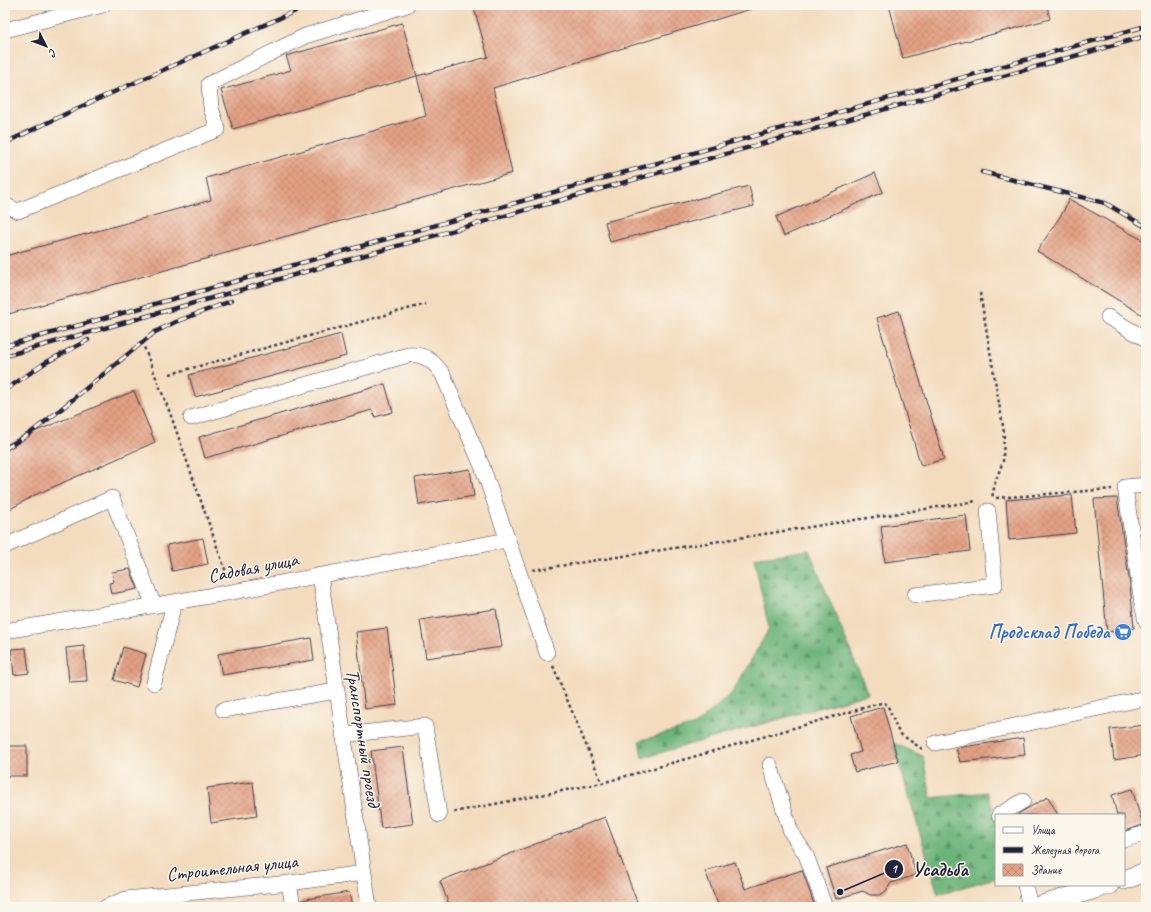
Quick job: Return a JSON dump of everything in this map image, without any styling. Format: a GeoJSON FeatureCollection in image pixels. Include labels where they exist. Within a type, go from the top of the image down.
{"type":"FeatureCollection","features":[{"type":"Feature","properties":{"kind":"main road"},"geometry":{"type":"LineString","coordinates":[[1125,880],[1146,872]]}},
{"type":"Feature","properties":{"kind":"main road"},"geometry":{"type":"LineString","coordinates":[[1035,907],[1098,886]]}},
{"type":"Feature","properties":{"kind":"street"},"geometry":{"type":"LineString","coordinates":[[5,30],[80,8],[104,5]]}},
{"type":"Feature","properties":{"kind":"street"},"geometry":{"type":"LineString","coordinates":[[5,205],[18,211],[218,129],[211,108],[209,84],[304,36],[407,5]]}},
{"type":"Feature","properties":{"kind":"street"},"geometry":{"type":"LineString","coordinates":[[1108,317],[1146,339]]}},
{"type":"Feature","properties":{"kind":"street"},"geometry":{"type":"LineString","coordinates":[[190,418],[408,355],[421,355],[434,363],[443,375],[482,466],[547,652]]}},
{"type":"Feature","properties":{"kind":"street"},"geometry":{"type":"LineString","coordinates":[[1146,485],[1125,488],[1142,604],[1146,621]]}},
{"type":"Feature","properties":{"kind":"street"},"geometry":{"type":"LineString","coordinates":[[5,546],[112,498],[154,606]]}},
{"type":"Feature","properties":{"kind":"street"},"geometry":{"type":"LineString","coordinates":[[915,595],[995,585],[988,503]]}},
{"type":"Feature","properties":{"kind":"street","name":"Садовая улица"},"geometry":{"type":"LineString","coordinates":[[5,631],[174,603],[507,540]]}},
{"type":"Feature","properties":{"kind":"street","name":"Транспортный проезд"},"geometry":{"type":"LineString","coordinates":[[320,576],[343,735],[346,798],[364,873],[369,907]]}},
{"type":"Feature","properties":{"kind":"street"},"geometry":{"type":"LineString","coordinates":[[154,683],[174,603]]}},
{"type":"Feature","properties":{"kind":"street"},"geometry":{"type":"LineString","coordinates":[[223,710],[336,690]]}},
{"type":"Feature","properties":{"kind":"street"},"geometry":{"type":"LineString","coordinates":[[935,743],[1146,698]]}},
{"type":"Feature","properties":{"kind":"street"},"geometry":{"type":"LineString","coordinates":[[343,735],[425,726],[439,815]]}},
{"type":"Feature","properties":{"kind":"street"},"geometry":{"type":"LineString","coordinates":[[770,764],[791,832],[806,855],[825,907]]}},
{"type":"Feature","properties":{"kind":"street"},"geometry":{"type":"LineString","coordinates":[[1001,814],[1023,801]]}},
{"type":"Feature","properties":{"kind":"street"},"geometry":{"type":"LineString","coordinates":[[1125,840],[1146,833]]}},
{"type":"Feature","properties":{"kind":"street","name":"Строительная улица"},"geometry":{"type":"LineString","coordinates":[[106,907],[126,899],[289,883],[364,873]]}},
{"type":"Feature","properties":{"kind":"street"},"geometry":{"type":"LineString","coordinates":[[289,883],[293,907]]}},
{"type":"Feature","properties":{"kind":"street"},"geometry":{"type":"LineString","coordinates":[[1025,886],[1030,907]]}},
{"type":"Feature","properties":{"kind":"path"},"geometry":{"type":"LineString","coordinates":[[980,293],[1004,432],[1003,461],[995,483]]}},
{"type":"Feature","properties":{"kind":"path"},"geometry":{"type":"LineString","coordinates":[[170,374],[426,304]]}},
{"type":"Feature","properties":{"kind":"path"},"geometry":{"type":"LineString","coordinates":[[142,342],[170,413],[232,592]]}},
{"type":"Feature","properties":{"kind":"path"},"geometry":{"type":"LineString","coordinates":[[518,572],[988,503],[1125,488]]}},
{"type":"Feature","properties":{"kind":"path"},"geometry":{"type":"LineString","coordinates":[[547,652],[602,783]]}},
{"type":"Feature","properties":{"kind":"path"},"geometry":{"type":"LineString","coordinates":[[439,815],[602,783],[881,703],[887,704],[899,733],[904,737],[922,749],[935,743]]}},
{"type":"Feature","properties":{"kind":"green space"},"geometry":{"type":"Polygon","coordinates":[[[809,550],[868,694],[642,758],[639,741],[695,725],[732,693],[769,629],[754,558],[809,550]]]}},
{"type":"Feature","properties":{"kind":"green space"},"geometry":{"type":"Polygon","coordinates":[[[893,743],[923,756],[931,798],[987,792],[995,815],[995,878],[938,894],[893,743]]]}},
{"type":"Feature","properties":{"kind":"building"},"geometry":{"type":"Polygon","coordinates":[[[473,5],[753,5],[754,8],[493,88],[512,173],[5,315],[5,256],[211,200],[206,178],[426,116],[417,76],[488,57],[473,5]]]}},
{"type":"Feature","properties":{"kind":"building"},"geometry":{"type":"Polygon","coordinates":[[[889,5],[1047,5],[1050,19],[903,58],[889,5]]]}},
{"type":"Feature","properties":{"kind":"building"},"geometry":{"type":"Polygon","coordinates":[[[402,23],[417,76],[233,129],[221,90],[291,70],[286,56],[402,23]]]}},
{"type":"Feature","properties":{"kind":"building"},"geometry":{"type":"Polygon","coordinates":[[[875,173],[883,192],[784,236],[776,217],[875,173]]]}},
{"type":"Feature","properties":{"kind":"building"},"geometry":{"type":"Polygon","coordinates":[[[749,186],[754,206],[610,242],[605,222],[749,186]]]}},
{"type":"Feature","properties":{"kind":"building"},"geometry":{"type":"Polygon","coordinates":[[[1069,199],[1146,242],[1146,317],[1037,251],[1063,212],[1069,199]]]}},
{"type":"Feature","properties":{"kind":"building"},"geometry":{"type":"Polygon","coordinates":[[[899,311],[944,459],[921,466],[877,318],[899,311]]]}},
{"type":"Feature","properties":{"kind":"building"},"geometry":{"type":"Polygon","coordinates":[[[341,334],[346,356],[195,397],[189,375],[341,334]]]}},
{"type":"Feature","properties":{"kind":"building"},"geometry":{"type":"Polygon","coordinates":[[[385,384],[393,412],[375,417],[372,410],[205,458],[199,437],[385,384]]]}},
{"type":"Feature","properties":{"kind":"building"},"geometry":{"type":"Polygon","coordinates":[[[134,391],[155,442],[35,495],[5,512],[5,446],[17,439],[134,391]]]}},
{"type":"Feature","properties":{"kind":"building"},"geometry":{"type":"Polygon","coordinates":[[[470,469],[474,496],[419,505],[415,478],[470,469]]]}},
{"type":"Feature","properties":{"kind":"building"},"geometry":{"type":"Polygon","coordinates":[[[1072,495],[1076,533],[1009,540],[1006,500],[1072,495]]]}},
{"type":"Feature","properties":{"kind":"building"},"geometry":{"type":"Polygon","coordinates":[[[1117,498],[1130,585],[1134,628],[1107,632],[1094,499],[1117,498]]]}},
{"type":"Feature","properties":{"kind":"building"},"geometry":{"type":"Polygon","coordinates":[[[966,515],[970,551],[885,562],[881,526],[966,515]]]}},
{"type":"Feature","properties":{"kind":"building"},"geometry":{"type":"Polygon","coordinates":[[[203,538],[208,564],[172,571],[167,545],[203,538]]]}},
{"type":"Feature","properties":{"kind":"building"},"geometry":{"type":"Polygon","coordinates":[[[130,569],[138,589],[111,594],[109,583],[114,582],[112,572],[130,569]]]}},
{"type":"Feature","properties":{"kind":"building"},"geometry":{"type":"Polygon","coordinates":[[[496,609],[502,647],[426,658],[420,620],[496,609]]]}},
{"type":"Feature","properties":{"kind":"building"},"geometry":{"type":"Polygon","coordinates":[[[387,628],[397,705],[365,709],[356,632],[387,628]]]}},
{"type":"Feature","properties":{"kind":"building"},"geometry":{"type":"Polygon","coordinates":[[[311,638],[314,660],[222,675],[218,654],[311,638]]]}},
{"type":"Feature","properties":{"kind":"building"},"geometry":{"type":"Polygon","coordinates":[[[84,646],[87,681],[69,682],[66,648],[84,646]]]}},
{"type":"Feature","properties":{"kind":"building"},"geometry":{"type":"Polygon","coordinates":[[[123,647],[146,654],[137,687],[114,680],[123,647]]]}},
{"type":"Feature","properties":{"kind":"building"},"geometry":{"type":"Polygon","coordinates":[[[26,648],[29,673],[14,675],[11,649],[26,648]]]}},
{"type":"Feature","properties":{"kind":"building"},"geometry":{"type":"Polygon","coordinates":[[[883,707],[898,761],[855,772],[850,755],[861,752],[851,716],[883,707]]]}},
{"type":"Feature","properties":{"kind":"building"},"geometry":{"type":"Polygon","coordinates":[[[1146,725],[1146,755],[1114,760],[1110,729],[1146,725]]]}},
{"type":"Feature","properties":{"kind":"building"},"geometry":{"type":"Polygon","coordinates":[[[1023,738],[1025,755],[960,762],[956,748],[1023,738]]]}},
{"type":"Feature","properties":{"kind":"building"},"geometry":{"type":"Polygon","coordinates":[[[6,746],[27,746],[27,776],[6,776],[6,746]]]}},
{"type":"Feature","properties":{"kind":"building"},"geometry":{"type":"Polygon","coordinates":[[[403,747],[413,824],[381,828],[371,751],[403,747]]]}},
{"type":"Feature","properties":{"kind":"building"},"geometry":{"type":"Polygon","coordinates":[[[253,782],[257,816],[211,823],[207,788],[253,782]]]}},
{"type":"Feature","properties":{"kind":"building"},"geometry":{"type":"Polygon","coordinates":[[[1132,789],[1143,825],[1125,831],[1125,814],[1117,814],[1112,795],[1132,789]]]}},
{"type":"Feature","properties":{"kind":"building"},"geometry":{"type":"Polygon","coordinates":[[[1048,797],[1057,814],[1018,814],[1048,797]]]}},
{"type":"Feature","properties":{"kind":"building"},"geometry":{"type":"Polygon","coordinates":[[[605,817],[639,907],[450,907],[440,881],[605,817]]]}},
{"type":"Feature","properties":{"kind":"building"},"geometry":{"type":"Polygon","coordinates":[[[907,843],[916,875],[891,883],[886,891],[880,895],[870,895],[863,891],[836,899],[826,868],[907,843]]]}},
{"type":"Feature","properties":{"kind":"building"},"geometry":{"type":"Polygon","coordinates":[[[735,862],[745,889],[802,870],[815,907],[719,907],[705,871],[735,862]]]}},
{"type":"Feature","properties":{"kind":"building"},"geometry":{"type":"Polygon","coordinates":[[[349,892],[352,907],[302,907],[301,900],[349,892]]]}},
{"type":"Feature","properties":{"kind":"railway"},"geometry":{"type":"LineString","coordinates":[[5,143],[78,108],[309,5]]}},
{"type":"Feature","properties":{"kind":"railway"},"geometry":{"type":"LineString","coordinates":[[5,346],[1146,26]]}},
{"type":"Feature","properties":{"kind":"railway"},"geometry":{"type":"LineString","coordinates":[[5,356],[1146,36]]}},
{"type":"Feature","properties":{"kind":"railway"},"geometry":{"type":"LineString","coordinates":[[982,172],[1105,203],[1146,227]]}},
{"type":"Feature","properties":{"kind":"railway"},"geometry":{"type":"LineString","coordinates":[[5,449],[29,434],[55,414],[155,332],[175,322],[231,301]]}},
{"type":"Feature","properties":{"kind":"railway"},"geometry":{"type":"LineString","coordinates":[[5,390],[45,363],[88,340]]}},
{"type":"Feature","properties":{"kind":"place","name":"Продсклад Победа"},"geometry":{"type":"Point","coordinates":[1123,632]}},
{"type":"Feature","properties":{"kind":"place","name":"Усадьба"},"geometry":{"type":"Point","coordinates":[840,892]}}]}
